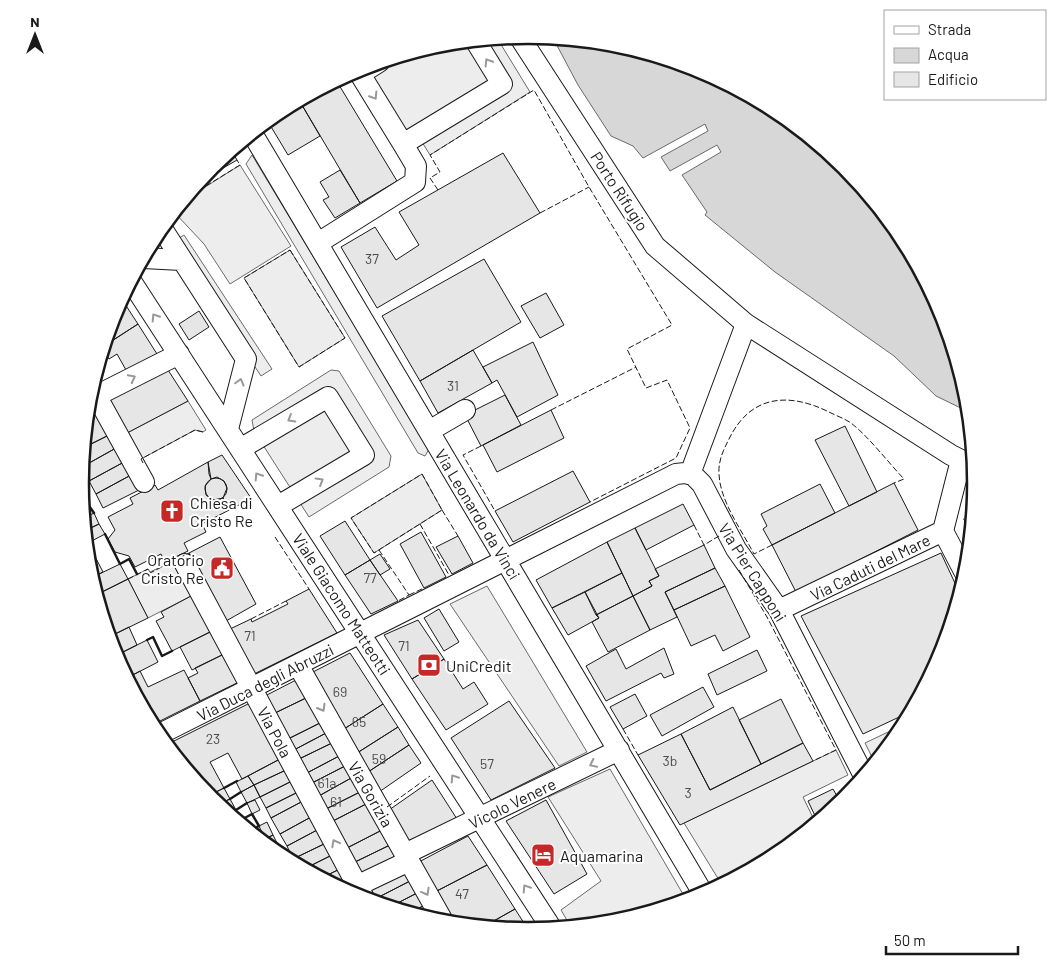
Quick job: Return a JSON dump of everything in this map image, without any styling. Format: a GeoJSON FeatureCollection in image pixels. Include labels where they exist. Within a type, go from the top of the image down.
{"type":"FeatureCollection","features":[{"type":"Feature","properties":{"kind":"street","name":"Porto Rifugio"},"geometry":{"type":"LineString","coordinates":[[524,44],[655,246],[746,324],[966,461]]}},
{"type":"Feature","properties":{"kind":"street"},"geometry":{"type":"LineString","coordinates":[[403,144],[502,84],[479,47]]}},
{"type":"Feature","properties":{"kind":"street"},"geometry":{"type":"LineString","coordinates":[[318,243],[415,182],[416,166],[362,76]]}},
{"type":"Feature","properties":{"kind":"street","name":"Via Leonardo da Vinci"},"geometry":{"type":"LineString","coordinates":[[256,139],[699,887]]}},
{"type":"Feature","properties":{"kind":"street"},"geometry":{"type":"LineString","coordinates":[[166,235],[246,359],[228,429]]}},
{"type":"Feature","properties":{"kind":"street"},"geometry":{"type":"LineString","coordinates":[[151,258],[182,260]]}},
{"type":"Feature","properties":{"kind":"street","name":"Viale Giacomo Matteotti"},"geometry":{"type":"LineString","coordinates":[[135,287],[547,921]]}},
{"type":"Feature","properties":{"kind":"street"},"geometry":{"type":"LineString","coordinates":[[506,560],[676,474],[690,474],[746,324]]}},
{"type":"Feature","properties":{"kind":"street"},"geometry":{"type":"LineString","coordinates":[[99,391],[178,354]]}},
{"type":"Feature","properties":{"kind":"street"},"geometry":{"type":"LineString","coordinates":[[240,449],[328,397],[364,455],[278,506]]}},
{"type":"Feature","properties":{"kind":"street"},"geometry":{"type":"LineString","coordinates":[[96,401],[144,482]]}},
{"type":"Feature","properties":{"kind":"street"},"geometry":{"type":"LineString","coordinates":[[429,431],[465,410]]}},
{"type":"Feature","properties":{"kind":"street","name":"Porto Rifugio"},"geometry":{"type":"LineString","coordinates":[[943,531],[966,466]]}},
{"type":"Feature","properties":{"kind":"street","name":"Via Pier Capponi"},"geometry":{"type":"LineString","coordinates":[[690,474],[699,480],[736,549],[779,610],[861,770]]}},
{"type":"Feature","properties":{"kind":"street","name":"Via Caduti del Mare"},"geometry":{"type":"LineString","coordinates":[[779,610],[943,531],[960,563]]}},
{"type":"Feature","properties":{"kind":"street","name":"Via Duca degli Abruzzi"},"geometry":{"type":"LineString","coordinates":[[166,731],[506,560]]}},
{"type":"Feature","properties":{"kind":"street","name":"Via Pola"},"geometry":{"type":"LineString","coordinates":[[185,564],[252,688],[353,886]]}},
{"type":"Feature","properties":{"kind":"street","name":"Via Gorizia"},"geometry":{"type":"LineString","coordinates":[[298,665],[438,913]]}},
{"type":"Feature","properties":{"kind":"street","name":"Vicolo Venere"},"geometry":{"type":"LineString","coordinates":[[360,889],[407,857],[618,750]]}},
{"type":"Feature","properties":{"kind":"shaded area"},"geometry":{"type":"Polygon","coordinates":[[[501,45],[530,92],[430,155],[422,142],[399,156],[352,81],[387,67],[442,52],[501,45]]]}},
{"type":"Feature","properties":{"kind":"shaded area"},"geometry":{"type":"Polygon","coordinates":[[[252,155],[429,449],[425,456],[418,453],[246,164],[252,155]]]}},
{"type":"Feature","properties":{"kind":"shaded area"},"geometry":{"type":"Polygon","coordinates":[[[240,165],[291,246],[230,284],[204,244],[179,217],[201,190],[240,165]]]}},
{"type":"Feature","properties":{"kind":"shaded area"},"geometry":{"type":"Polygon","coordinates":[[[184,235],[272,369],[261,376],[173,242],[184,235]]]}},
{"type":"Feature","properties":{"kind":"shaded area"},"geometry":{"type":"Polygon","coordinates":[[[290,250],[345,338],[299,367],[244,278],[290,250]]]}},
{"type":"Feature","properties":{"kind":"shaded area"},"geometry":{"type":"Polygon","coordinates":[[[331,370],[339,371],[391,456],[389,467],[309,517],[254,431],[252,420],[331,370]]]}},
{"type":"Feature","properties":{"kind":"shaded area"},"geometry":{"type":"Polygon","coordinates":[[[188,401],[206,430],[203,432],[195,430],[141,459],[127,433],[188,401]]]}},
{"type":"Feature","properties":{"kind":"shaded area"},"geometry":{"type":"Polygon","coordinates":[[[422,474],[442,510],[374,553],[351,518],[422,474]]]}},
{"type":"Feature","properties":{"kind":"shaded area"},"geometry":{"type":"Polygon","coordinates":[[[175,560],[193,595],[148,618],[128,579],[148,569],[150,572],[175,560]]]}},
{"type":"Feature","properties":{"kind":"shaded area"},"geometry":{"type":"Polygon","coordinates":[[[487,586],[587,752],[559,766],[450,604],[487,586]]]}},
{"type":"Feature","properties":{"kind":"shaded area"},"geometry":{"type":"Polygon","coordinates":[[[890,731],[871,756],[865,743],[890,731]]]}},
{"type":"Feature","properties":{"kind":"shaded area"},"geometry":{"type":"Polygon","coordinates":[[[836,750],[848,775],[803,797],[813,817],[772,848],[718,879],[684,823],[836,750]]]}},
{"type":"Feature","properties":{"kind":"shaded area"},"geometry":{"type":"Polygon","coordinates":[[[610,769],[683,894],[614,914],[567,920],[561,910],[601,881],[548,797],[610,769]]]}},
{"type":"Feature","properties":{"kind":"water"},"geometry":{"type":"Polygon","coordinates":[[[557,45],[614,52],[669,67],[696,77],[748,103],[772,118],[818,153],[858,193],[893,239],[908,263],[934,315],[944,342],[961,408],[936,396],[894,356],[775,272],[705,215],[707,212],[682,175],[721,152],[717,145],[670,171],[661,157],[708,131],[705,124],[643,158],[633,146],[611,136],[578,85],[557,45]]]}},
{"type":"Feature","properties":{"kind":"building"},"geometry":{"type":"Polygon","coordinates":[[[340,86],[397,181],[360,203],[303,106],[340,86]]]}},
{"type":"Feature","properties":{"kind":"building"},"geometry":{"type":"Polygon","coordinates":[[[303,106],[320,136],[288,155],[271,127],[303,106]]]}},
{"type":"Feature","properties":{"kind":"building"},"geometry":{"type":"Polygon","coordinates":[[[503,153],[540,213],[377,308],[341,247],[375,227],[396,260],[419,245],[399,212],[503,153]]]}},
{"type":"Feature","properties":{"kind":"building"},"geometry":{"type":"Polygon","coordinates":[[[235,156],[237,160],[218,171],[235,156]]]}},
{"type":"Feature","properties":{"kind":"building"},"geometry":{"type":"Polygon","coordinates":[[[340,170],[360,203],[335,218],[323,200],[329,197],[320,182],[340,170]]]}},
{"type":"Feature","properties":{"kind":"building"},"geometry":{"type":"Polygon","coordinates":[[[484,259],[521,322],[420,381],[382,316],[484,259]]]}},
{"type":"Feature","properties":{"kind":"building"},"geometry":{"type":"Polygon","coordinates":[[[546,293],[564,325],[540,338],[521,306],[546,293]]]}},
{"type":"Feature","properties":{"kind":"building"},"geometry":{"type":"Polygon","coordinates":[[[126,306],[138,324],[113,340],[126,306]]]}},
{"type":"Feature","properties":{"kind":"building"},"geometry":{"type":"Polygon","coordinates":[[[199,311],[209,327],[189,340],[179,324],[199,311]]]}},
{"type":"Feature","properties":{"kind":"building"},"geometry":{"type":"Polygon","coordinates":[[[138,324],[157,354],[126,370],[117,354],[109,359],[108,357],[113,340],[138,324]]]}},
{"type":"Feature","properties":{"kind":"building"},"geometry":{"type":"Polygon","coordinates":[[[533,342],[558,395],[517,417],[497,380],[492,383],[483,367],[533,342]]]}},
{"type":"Feature","properties":{"kind":"building"},"geometry":{"type":"Polygon","coordinates":[[[473,350],[492,383],[438,413],[420,381],[473,350]]]}},
{"type":"Feature","properties":{"kind":"building"},"geometry":{"type":"Polygon","coordinates":[[[168,370],[188,401],[127,433],[109,399],[168,370]]]}},
{"type":"Feature","properties":{"kind":"building"},"geometry":{"type":"Polygon","coordinates":[[[505,395],[521,425],[481,446],[465,415],[505,395]]]}},
{"type":"Feature","properties":{"kind":"building"},"geometry":{"type":"Polygon","coordinates":[[[95,409],[109,435],[91,444],[95,409]]]}},
{"type":"Feature","properties":{"kind":"building"},"geometry":{"type":"Polygon","coordinates":[[[551,410],[564,438],[497,472],[483,445],[551,410]]]}},
{"type":"Feature","properties":{"kind":"building"},"geometry":{"type":"Polygon","coordinates":[[[845,426],[877,492],[849,506],[815,440],[845,426]]]}},
{"type":"Feature","properties":{"kind":"building"},"geometry":{"type":"Polygon","coordinates":[[[109,435],[116,448],[90,463],[91,444],[109,435]]]}},
{"type":"Feature","properties":{"kind":"building"},"geometry":{"type":"Polygon","coordinates":[[[116,448],[124,462],[89,481],[90,463],[116,448]]]}},
{"type":"Feature","properties":{"kind":"building"},"geometry":{"type":"Polygon","coordinates":[[[222,455],[251,498],[237,506],[225,502],[223,498],[227,488],[224,481],[217,477],[211,479],[209,474],[208,462],[222,455]]]}},
{"type":"Feature","properties":{"kind":"building"},"geometry":{"type":"Polygon","coordinates":[[[124,462],[131,475],[96,494],[89,481],[124,462]]]}},
{"type":"Feature","properties":{"kind":"building","name":"Chiesa di Cristo Re"},"geometry":{"type":"Polygon","coordinates":[[[208,462],[211,479],[205,486],[206,495],[213,500],[223,498],[225,502],[237,506],[202,524],[206,532],[184,543],[188,551],[165,562],[161,554],[135,567],[129,556],[115,552],[108,539],[115,530],[108,517],[133,504],[130,498],[155,485],[158,490],[208,462]]]}},
{"type":"Feature","properties":{"kind":"building"},"geometry":{"type":"Polygon","coordinates":[[[573,471],[590,502],[513,542],[495,511],[573,471]]]}},
{"type":"Feature","properties":{"kind":"building"},"geometry":{"type":"Polygon","coordinates":[[[131,475],[139,490],[103,508],[96,494],[131,475]]]}},
{"type":"Feature","properties":{"kind":"building"},"geometry":{"type":"Polygon","coordinates":[[[216,478],[224,481],[227,489],[224,497],[216,500],[208,497],[205,489],[208,481],[216,478]]]}},
{"type":"Feature","properties":{"kind":"building"},"geometry":{"type":"Polygon","coordinates":[[[894,483],[918,530],[796,592],[772,545],[894,483]]]}},
{"type":"Feature","properties":{"kind":"building"},"geometry":{"type":"Polygon","coordinates":[[[820,484],[835,513],[772,545],[763,529],[767,526],[761,514],[820,484]]]}},
{"type":"Feature","properties":{"kind":"building"},"geometry":{"type":"Polygon","coordinates":[[[683,504],[694,525],[646,550],[635,528],[683,504]]]}},
{"type":"Feature","properties":{"kind":"building"},"geometry":{"type":"Polygon","coordinates":[[[94,513],[99,524],[92,527],[90,515],[94,513]]]}},
{"type":"Feature","properties":{"kind":"building"},"geometry":{"type":"Polygon","coordinates":[[[345,521],[370,560],[345,575],[320,536],[345,521]]]}},
{"type":"Feature","properties":{"kind":"building"},"geometry":{"type":"Polygon","coordinates":[[[99,524],[105,534],[93,540],[92,528],[99,524]]]}},
{"type":"Feature","properties":{"kind":"building"},"geometry":{"type":"Polygon","coordinates":[[[635,528],[659,576],[649,581],[652,586],[633,596],[607,542],[635,528]]]}},
{"type":"Feature","properties":{"kind":"building"},"geometry":{"type":"Polygon","coordinates":[[[421,532],[446,577],[424,588],[400,544],[421,532]]]}},
{"type":"Feature","properties":{"kind":"building"},"geometry":{"type":"Polygon","coordinates":[[[458,536],[473,563],[452,574],[436,547],[458,536]]]}},
{"type":"Feature","properties":{"kind":"building"},"geometry":{"type":"Polygon","coordinates":[[[220,537],[256,604],[226,621],[189,553],[220,537]]]}},
{"type":"Feature","properties":{"kind":"building"},"geometry":{"type":"Polygon","coordinates":[[[607,542],[622,573],[552,608],[536,580],[607,542]]]}},
{"type":"Feature","properties":{"kind":"building"},"geometry":{"type":"Polygon","coordinates":[[[704,545],[715,568],[665,592],[677,617],[650,630],[633,596],[652,586],[649,581],[659,576],[655,569],[704,545]]]}},
{"type":"Feature","properties":{"kind":"building"},"geometry":{"type":"Polygon","coordinates":[[[941,553],[955,584],[934,651],[908,703],[899,717],[863,734],[801,616],[941,553]]]}},
{"type":"Feature","properties":{"kind":"building"},"geometry":{"type":"Polygon","coordinates":[[[380,554],[390,569],[380,575],[370,560],[380,554]]]}},
{"type":"Feature","properties":{"kind":"building"},"geometry":{"type":"Polygon","coordinates":[[[95,557],[103,572],[98,574],[95,557]]]}},
{"type":"Feature","properties":{"kind":"building"},"geometry":{"type":"Polygon","coordinates":[[[370,560],[398,601],[371,614],[345,575],[370,560]]]}},
{"type":"Feature","properties":{"kind":"building"},"geometry":{"type":"Polygon","coordinates":[[[120,564],[128,579],[103,592],[98,574],[120,564]]]}},
{"type":"Feature","properties":{"kind":"building"},"geometry":{"type":"Polygon","coordinates":[[[715,568],[725,586],[674,610],[665,592],[715,568]]]}},
{"type":"Feature","properties":{"kind":"building"},"geometry":{"type":"Polygon","coordinates":[[[622,573],[633,596],[596,615],[585,592],[622,573]]]}},
{"type":"Feature","properties":{"kind":"building"},"geometry":{"type":"Polygon","coordinates":[[[128,579],[148,618],[116,634],[103,592],[128,579]]]}},
{"type":"Feature","properties":{"kind":"building"},"geometry":{"type":"Polygon","coordinates":[[[725,586],[750,637],[723,651],[715,635],[691,646],[674,610],[725,586]]]}},
{"type":"Feature","properties":{"kind":"building"},"geometry":{"type":"Polygon","coordinates":[[[309,589],[337,633],[254,674],[230,629],[251,619],[252,622],[288,604],[286,601],[309,589]]]}},
{"type":"Feature","properties":{"kind":"building"},"geometry":{"type":"Polygon","coordinates":[[[585,592],[599,618],[568,635],[552,608],[585,592]]]}},
{"type":"Feature","properties":{"kind":"building"},"geometry":{"type":"Polygon","coordinates":[[[193,595],[212,631],[172,651],[156,621],[164,617],[161,612],[193,595]]]}},
{"type":"Feature","properties":{"kind":"building"},"geometry":{"type":"Polygon","coordinates":[[[633,596],[650,630],[608,652],[592,622],[599,618],[596,615],[633,596]]]}},
{"type":"Feature","properties":{"kind":"building"},"geometry":{"type":"Polygon","coordinates":[[[439,609],[459,642],[444,651],[424,618],[439,609]]]}},
{"type":"Feature","properties":{"kind":"building"},"geometry":{"type":"Polygon","coordinates":[[[418,620],[444,659],[412,679],[384,635],[418,620]]]}},
{"type":"Feature","properties":{"kind":"building"},"geometry":{"type":"Polygon","coordinates":[[[129,627],[137,645],[123,652],[116,634],[129,627]]]}},
{"type":"Feature","properties":{"kind":"building"},"geometry":{"type":"Polygon","coordinates":[[[212,631],[224,654],[192,670],[180,647],[212,631]]]}},
{"type":"Feature","properties":{"kind":"building"},"geometry":{"type":"Polygon","coordinates":[[[147,640],[158,662],[133,675],[123,652],[147,640]]]}},
{"type":"Feature","properties":{"kind":"building"},"geometry":{"type":"Polygon","coordinates":[[[664,648],[674,674],[664,678],[661,673],[606,701],[586,666],[616,649],[626,669],[664,648]]]}},
{"type":"Feature","properties":{"kind":"building"},"geometry":{"type":"Polygon","coordinates":[[[757,650],[767,671],[717,695],[708,674],[757,650]]]}},
{"type":"Feature","properties":{"kind":"building"},"geometry":{"type":"Polygon","coordinates":[[[350,653],[383,704],[344,729],[311,673],[350,653]]]}},
{"type":"Feature","properties":{"kind":"building"},"geometry":{"type":"Polygon","coordinates":[[[224,654],[239,682],[200,701],[188,678],[198,673],[195,668],[224,654]]]}},
{"type":"Feature","properties":{"kind":"building"},"geometry":{"type":"Polygon","coordinates":[[[444,659],[463,689],[474,682],[488,704],[446,730],[412,679],[444,659]]]}},
{"type":"Feature","properties":{"kind":"building"},"geometry":{"type":"Polygon","coordinates":[[[184,670],[200,701],[159,721],[133,675],[140,671],[148,687],[184,670]]]}},
{"type":"Feature","properties":{"kind":"building"},"geometry":{"type":"Polygon","coordinates":[[[298,679],[308,697],[273,714],[263,697],[298,679]]]}},
{"type":"Feature","properties":{"kind":"building"},"geometry":{"type":"Polygon","coordinates":[[[703,687],[714,707],[662,736],[650,715],[703,687]]]}},
{"type":"Feature","properties":{"kind":"building"},"geometry":{"type":"Polygon","coordinates":[[[635,694],[647,716],[623,729],[610,707],[635,694]]]}},
{"type":"Feature","properties":{"kind":"building"},"geometry":{"type":"Polygon","coordinates":[[[308,697],[322,722],[286,740],[273,714],[308,697]]]}},
{"type":"Feature","properties":{"kind":"building"},"geometry":{"type":"Polygon","coordinates":[[[781,699],[803,743],[761,764],[739,720],[781,699]]]}},
{"type":"Feature","properties":{"kind":"building"},"geometry":{"type":"Polygon","coordinates":[[[509,701],[555,768],[491,800],[451,738],[509,701]]]}},
{"type":"Feature","properties":{"kind":"building"},"geometry":{"type":"Polygon","coordinates":[[[250,703],[280,759],[242,779],[228,753],[210,762],[224,788],[215,792],[174,741],[250,703]]]}},
{"type":"Feature","properties":{"kind":"building"},"geometry":{"type":"Polygon","coordinates":[[[383,704],[398,727],[357,753],[344,729],[383,704]]]}},
{"type":"Feature","properties":{"kind":"building"},"geometry":{"type":"Polygon","coordinates":[[[733,707],[761,764],[710,790],[681,734],[733,707]]]}},
{"type":"Feature","properties":{"kind":"building"},"geometry":{"type":"Polygon","coordinates":[[[322,722],[328,732],[292,751],[286,740],[322,722]]]}},
{"type":"Feature","properties":{"kind":"building"},"geometry":{"type":"Polygon","coordinates":[[[398,727],[409,745],[368,772],[357,753],[398,727]]]}},
{"type":"Feature","properties":{"kind":"building"},"geometry":{"type":"Polygon","coordinates":[[[328,732],[334,742],[297,760],[292,751],[328,732]]]}},
{"type":"Feature","properties":{"kind":"building"},"geometry":{"type":"Polygon","coordinates":[[[681,734],[710,790],[803,743],[813,761],[680,825],[638,755],[681,734]]]}},
{"type":"Feature","properties":{"kind":"building"},"geometry":{"type":"Polygon","coordinates":[[[334,742],[341,755],[305,774],[297,760],[334,742]]]}},
{"type":"Feature","properties":{"kind":"building"},"geometry":{"type":"Polygon","coordinates":[[[409,745],[421,763],[379,792],[368,772],[409,745]]]}},
{"type":"Feature","properties":{"kind":"building"},"geometry":{"type":"Polygon","coordinates":[[[341,755],[347,765],[310,784],[305,774],[341,755]]]}},
{"type":"Feature","properties":{"kind":"building"},"geometry":{"type":"Polygon","coordinates":[[[280,759],[286,770],[254,785],[248,776],[280,759]]]}},
{"type":"Feature","properties":{"kind":"building"},"geometry":{"type":"Polygon","coordinates":[[[347,765],[353,777],[317,797],[310,784],[347,765]]]}},
{"type":"Feature","properties":{"kind":"building"},"geometry":{"type":"Polygon","coordinates":[[[286,770],[292,781],[260,797],[254,785],[286,770]]]}},
{"type":"Feature","properties":{"kind":"building"},"geometry":{"type":"Polygon","coordinates":[[[248,776],[254,785],[241,792],[236,782],[248,776]]]}},
{"type":"Feature","properties":{"kind":"building"},"geometry":{"type":"Polygon","coordinates":[[[353,777],[362,791],[324,810],[317,797],[353,777]]]}},
{"type":"Feature","properties":{"kind":"building"},"geometry":{"type":"Polygon","coordinates":[[[432,780],[457,819],[406,842],[389,810],[432,780]]]}},
{"type":"Feature","properties":{"kind":"building"},"geometry":{"type":"Polygon","coordinates":[[[292,781],[298,792],[266,808],[260,797],[292,781]]]}},
{"type":"Feature","properties":{"kind":"building"},"geometry":{"type":"Polygon","coordinates":[[[254,785],[260,797],[247,803],[241,792],[254,785]]]}},
{"type":"Feature","properties":{"kind":"building"},"geometry":{"type":"Polygon","coordinates":[[[224,788],[230,799],[225,801],[215,792],[224,788]]]}},
{"type":"Feature","properties":{"kind":"building"},"geometry":{"type":"Polygon","coordinates":[[[833,789],[837,796],[815,815],[808,801],[833,789]]]}},
{"type":"Feature","properties":{"kind":"building"},"geometry":{"type":"Polygon","coordinates":[[[362,791],[368,803],[331,822],[324,810],[362,791]]]}},
{"type":"Feature","properties":{"kind":"building"},"geometry":{"type":"Polygon","coordinates":[[[298,792],[303,801],[271,818],[266,808],[298,792]]]}},
{"type":"Feature","properties":{"kind":"building"},"geometry":{"type":"Polygon","coordinates":[[[230,799],[236,810],[235,810],[225,801],[230,799]]]}},
{"type":"Feature","properties":{"kind":"building"},"geometry":{"type":"Polygon","coordinates":[[[255,800],[260,810],[252,814],[247,803],[255,800]]]}},
{"type":"Feature","properties":{"kind":"building"},"geometry":{"type":"Polygon","coordinates":[[[546,800],[587,874],[554,894],[506,821],[546,800]]]}},
{"type":"Feature","properties":{"kind":"building"},"geometry":{"type":"Polygon","coordinates":[[[303,801],[311,817],[280,834],[271,818],[303,801]]]}},
{"type":"Feature","properties":{"kind":"building"},"geometry":{"type":"Polygon","coordinates":[[[368,803],[384,829],[345,849],[331,822],[368,803]]]}},
{"type":"Feature","properties":{"kind":"building"},"geometry":{"type":"Polygon","coordinates":[[[311,817],[319,829],[287,846],[280,834],[311,817]]]}},
{"type":"Feature","properties":{"kind":"building"},"geometry":{"type":"Polygon","coordinates":[[[267,822],[273,835],[269,837],[261,831],[259,826],[267,822]]]}},
{"type":"Feature","properties":{"kind":"building"},"geometry":{"type":"Polygon","coordinates":[[[319,829],[326,843],[298,857],[290,851],[287,846],[319,829]]]}},
{"type":"Feature","properties":{"kind":"building"},"geometry":{"type":"Polygon","coordinates":[[[384,829],[392,844],[353,863],[345,849],[384,829]]]}},
{"type":"Feature","properties":{"kind":"building"},"geometry":{"type":"Polygon","coordinates":[[[273,835],[277,843],[269,837],[273,835]]]}},
{"type":"Feature","properties":{"kind":"building"},"geometry":{"type":"Polygon","coordinates":[[[468,836],[487,865],[433,893],[417,863],[468,836]]]}},
{"type":"Feature","properties":{"kind":"building"},"geometry":{"type":"Polygon","coordinates":[[[326,843],[332,855],[312,865],[298,857],[326,843]]]}},
{"type":"Feature","properties":{"kind":"building"},"geometry":{"type":"Polygon","coordinates":[[[392,844],[402,861],[362,880],[353,863],[392,844]]]}},
{"type":"Feature","properties":{"kind":"building"},"geometry":{"type":"Polygon","coordinates":[[[332,855],[340,869],[329,874],[312,865],[332,855]]]}},
{"type":"Feature","properties":{"kind":"building"},"geometry":{"type":"Polygon","coordinates":[[[487,865],[515,909],[495,921],[445,914],[433,893],[487,865]]]}},
{"type":"Feature","properties":{"kind":"building"},"geometry":{"type":"Polygon","coordinates":[[[405,868],[412,880],[380,896],[369,892],[366,887],[405,868]]]}},
{"type":"Feature","properties":{"kind":"building"},"geometry":{"type":"Polygon","coordinates":[[[340,869],[348,883],[334,877],[329,874],[340,869]]]}},
{"type":"Feature","properties":{"kind":"building"},"geometry":{"type":"Polygon","coordinates":[[[412,880],[419,892],[399,902],[380,896],[412,880]]]}},
{"type":"Feature","properties":{"kind":"building"},"geometry":{"type":"Polygon","coordinates":[[[419,892],[425,905],[419,908],[399,902],[419,892]]]}},
{"type":"Feature","properties":{"kind":"building"},"geometry":{"type":"Polygon","coordinates":[[[425,905],[428,911],[419,908],[425,905]]]}},
{"type":"Feature","properties":{"kind":"building"},"geometry":{"type":"Polygon","coordinates":[[[515,909],[523,922],[499,921],[495,921],[515,909]]]}},
{"type":"Feature","properties":{"kind":"fence"},"geometry":{"type":"LineString","coordinates":[[438,190],[430,178],[440,172],[430,155],[534,90],[589,187],[672,325],[627,349],[646,388],[667,380],[690,428],[676,458],[590,502]]}},
{"type":"Feature","properties":{"kind":"fence"},"geometry":{"type":"LineString","coordinates":[[205,185],[240,165],[237,160]]}},
{"type":"Feature","properties":{"kind":"fence"},"geometry":{"type":"LineString","coordinates":[[540,213],[589,187]]}},
{"type":"Feature","properties":{"kind":"fence"},"geometry":{"type":"LineString","coordinates":[[290,250],[345,338],[299,367],[244,278],[290,250]]}},
{"type":"Feature","properties":{"kind":"fence"},"geometry":{"type":"LineString","coordinates":[[551,410],[636,367]]}},
{"type":"Feature","properties":{"kind":"fence"},"geometry":{"type":"LineString","coordinates":[[772,545],[754,554],[727,505],[720,484],[719,474],[720,459],[730,437],[748,413],[759,406],[784,400],[798,401],[848,421],[864,435],[904,479],[894,483]]}},
{"type":"Feature","properties":{"kind":"fence"},"geometry":{"type":"LineString","coordinates":[[143,463],[141,459],[195,430],[203,432]]}},
{"type":"Feature","properties":{"kind":"fence"},"geometry":{"type":"LineString","coordinates":[[481,446],[463,455],[495,511]]}},
{"type":"Feature","properties":{"kind":"fence"},"geometry":{"type":"LineString","coordinates":[[422,474],[442,510],[374,553],[351,518],[422,474]]}},
{"type":"Feature","properties":{"kind":"fence"},"geometry":{"type":"LineString","coordinates":[[442,510],[458,536]]}},
{"type":"Feature","properties":{"kind":"fence"},"geometry":{"type":"LineString","coordinates":[[965,517],[963,518],[965,521]]}},
{"type":"Feature","properties":{"kind":"fence"},"geometry":{"type":"LineString","coordinates":[[420,524],[449,575]]}},
{"type":"Feature","properties":{"kind":"fence"},"geometry":{"type":"LineString","coordinates":[[694,525],[704,545],[719,536],[720,538]]}},
{"type":"Feature","properties":{"kind":"fence"},"geometry":{"type":"LineString","coordinates":[[275,537],[309,589]]}},
{"type":"Feature","properties":{"kind":"fence"},"geometry":{"type":"LineString","coordinates":[[379,550],[409,595],[398,601]]}},
{"type":"Feature","properties":{"kind":"fence"},"geometry":{"type":"LineString","coordinates":[[128,579],[148,569],[150,573],[189,553]]}},
{"type":"Feature","properties":{"kind":"fence"},"geometry":{"type":"LineString","coordinates":[[739,570],[767,617],[836,750],[813,761]]}},
{"type":"Feature","properties":{"kind":"fence"},"geometry":{"type":"LineString","coordinates":[[409,595],[424,588]]}},
{"type":"Feature","properties":{"kind":"fence"},"geometry":{"type":"LineString","coordinates":[[251,619],[286,601]]}},
{"type":"Feature","properties":{"kind":"fence"},"geometry":{"type":"LineString","coordinates":[[623,729],[638,755]]}},
{"type":"Feature","properties":{"kind":"fence"},"geometry":{"type":"LineString","coordinates":[[387,807],[430,776]]}},
{"type":"Feature","properties":{"kind":"wall"},"geometry":{"type":"LineString","coordinates":[[90,507],[94,513]]}},
{"type":"Feature","properties":{"kind":"wall"},"geometry":{"type":"LineString","coordinates":[[105,534],[120,564],[129,559],[137,574]]}},
{"type":"Feature","properties":{"kind":"wall"},"geometry":{"type":"LineString","coordinates":[[147,640],[153,637],[162,656],[172,651]]}},
{"type":"Feature","properties":{"kind":"wall"},"geometry":{"type":"LineString","coordinates":[[224,788],[237,781]]}},
{"type":"Feature","properties":{"kind":"wall"},"geometry":{"type":"LineString","coordinates":[[230,799],[241,792]]}},
{"type":"Feature","properties":{"kind":"wall"},"geometry":{"type":"LineString","coordinates":[[236,810],[247,803]]}},
{"type":"Feature","properties":{"kind":"wall"},"geometry":{"type":"LineString","coordinates":[[245,818],[252,814],[259,826],[256,827]]}},
{"type":"Feature","properties":{"kind":"place","name":"Chiesa di Cristo Re"},"geometry":{"type":"Point","coordinates":[172,511]}},
{"type":"Feature","properties":{"kind":"place","name":"Oratorio Cristo Re"},"geometry":{"type":"Point","coordinates":[222,568]}},
{"type":"Feature","properties":{"kind":"place","name":"UniCredit"},"geometry":{"type":"Point","coordinates":[429,665]}},
{"type":"Feature","properties":{"kind":"place","name":"Aquamarina"},"geometry":{"type":"Point","coordinates":[543,855]}}]}
